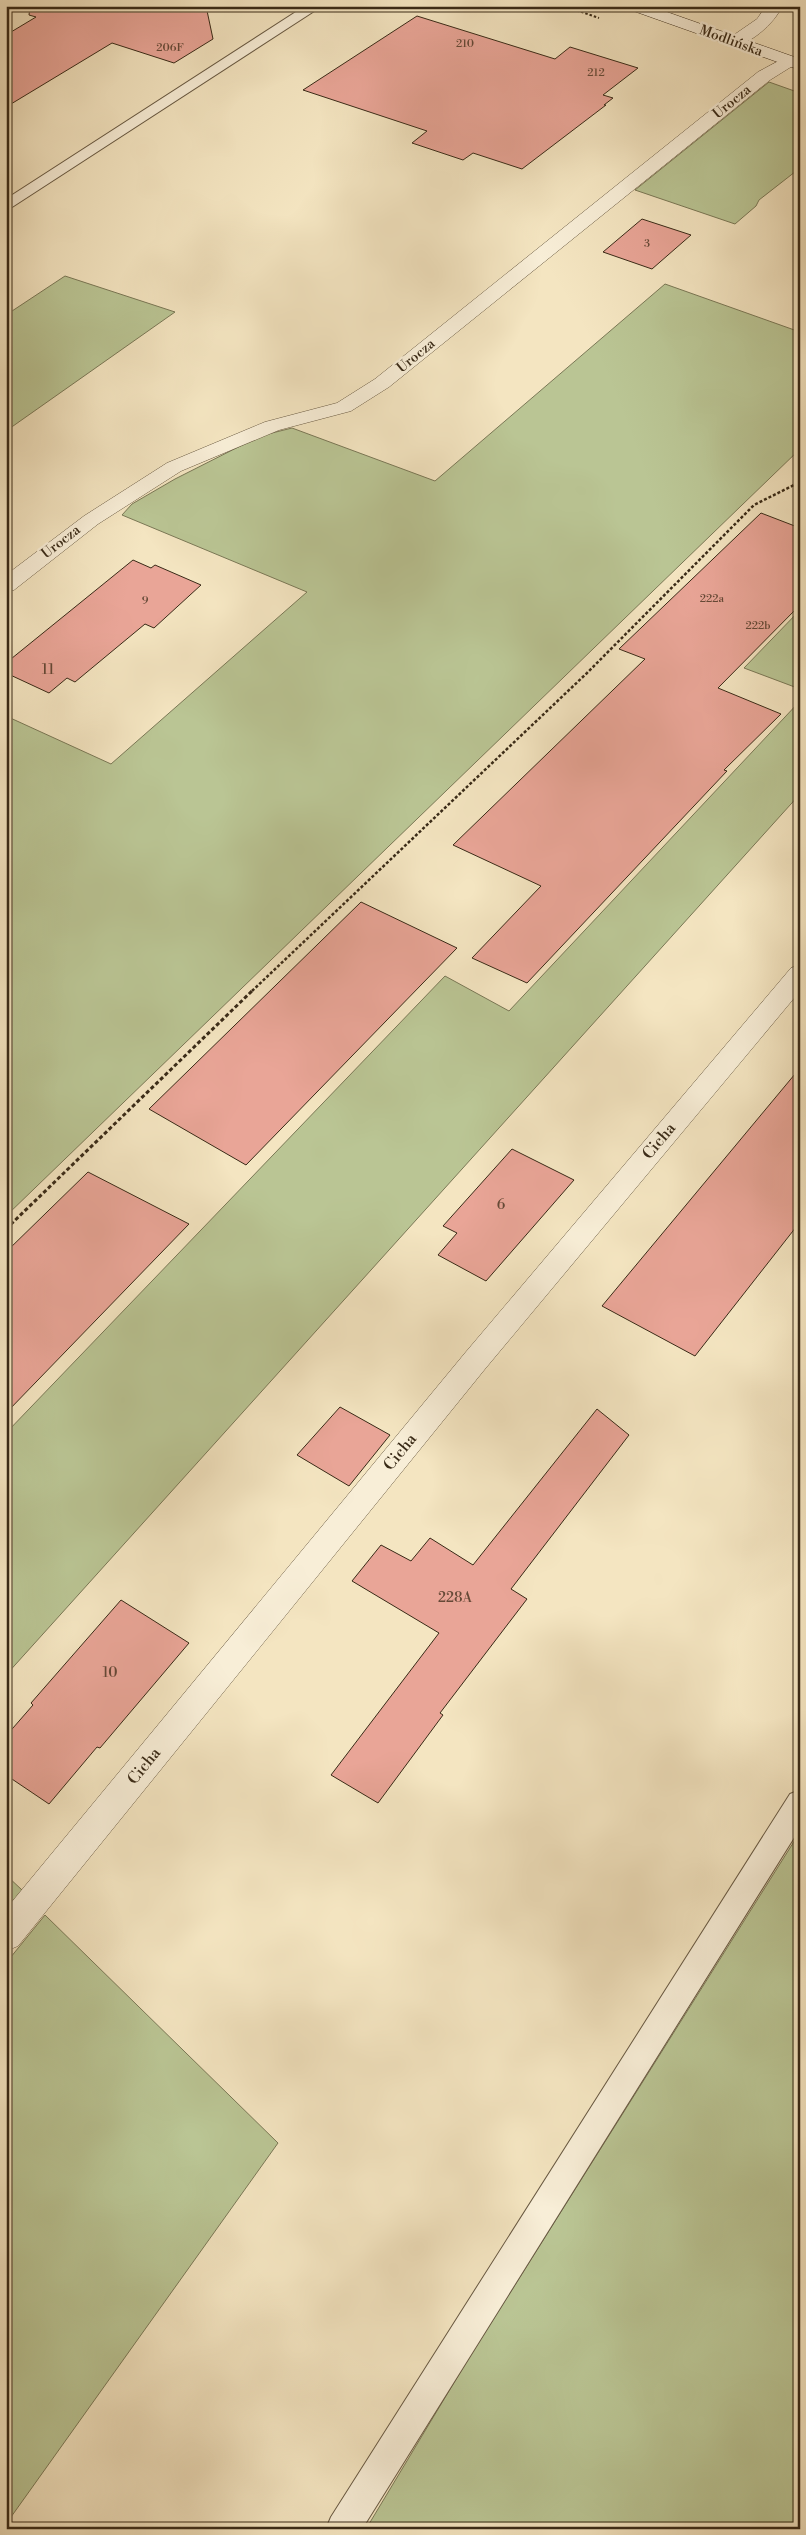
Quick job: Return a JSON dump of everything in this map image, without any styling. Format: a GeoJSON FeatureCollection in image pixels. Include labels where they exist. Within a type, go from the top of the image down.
{"type":"FeatureCollection","features":[{"type":"Feature","properties":{"kind":"street","name":"Modlińska"},"geometry":{"type":"LineString","coordinates":[[634,6],[794,63]]}},
{"type":"Feature","properties":{"kind":"street"},"geometry":{"type":"LineString","coordinates":[[734,42],[760,24],[773,11],[774,6]]}},
{"type":"Feature","properties":{"kind":"street","name":"Urocza"},"geometry":{"type":"LineString","coordinates":[[6,585],[91,520],[174,467],[272,426],[344,407],[382,383],[756,82],[794,63]]}},
{"type":"Feature","properties":{"kind":"street","name":"Cicha"},"geometry":{"type":"LineString","coordinates":[[6,1936],[468,1368],[800,974]]}},
{"type":"Feature","properties":{"kind":"lane"},"geometry":{"type":"LineString","coordinates":[[6,206],[315,6]]}},
{"type":"Feature","properties":{"kind":"lane"},"geometry":{"type":"LineString","coordinates":[[343,2529],[800,1803]]}},
{"type":"Feature","properties":{"kind":"path"},"geometry":{"type":"LineString","coordinates":[[6,1229],[188,1052],[587,673],[754,505],[800,482]]}},
{"type":"Feature","properties":{"kind":"green space"},"geometry":{"type":"Polygon","coordinates":[[[769,82],[800,93],[800,168],[759,200],[756,206],[735,224],[635,190],[769,82]]]}},
{"type":"Feature","properties":{"kind":"green space"},"geometry":{"type":"Polygon","coordinates":[[[65,276],[175,312],[6,431],[6,315],[65,276]]]}},
{"type":"Feature","properties":{"kind":"green space"},"geometry":{"type":"Polygon","coordinates":[[[665,284],[800,332],[800,449],[6,1216],[6,716],[111,764],[307,592],[122,515],[132,504],[175,479],[260,436],[292,428],[435,481],[665,284]]]}},
{"type":"Feature","properties":{"kind":"green space"},"geometry":{"type":"Polygon","coordinates":[[[800,610],[800,689],[744,668],[800,610]]]}},
{"type":"Feature","properties":{"kind":"green space"},"geometry":{"type":"Polygon","coordinates":[[[800,701],[800,794],[6,1675],[6,1433],[445,976],[509,1011],[800,701]]]}},
{"type":"Feature","properties":{"kind":"green space"},"geometry":{"type":"Polygon","coordinates":[[[800,1832],[800,2529],[366,2529],[467,2361],[800,1832]]]}},
{"type":"Feature","properties":{"kind":"green space"},"geometry":{"type":"Polygon","coordinates":[[[6,1875],[22,1890],[6,1909],[6,1875]]]}},
{"type":"Feature","properties":{"kind":"green space"},"geometry":{"type":"Polygon","coordinates":[[[45,1915],[278,2143],[6,2524],[6,1963],[45,1915]]]}},
{"type":"Feature","properties":{"kind":"building"},"geometry":{"type":"Polygon","coordinates":[[[30,6],[206,6],[213,39],[174,63],[112,43],[6,107],[6,35],[36,17],[29,15],[30,6]]]}},
{"type":"Feature","properties":{"kind":"building"},"geometry":{"type":"Polygon","coordinates":[[[417,16],[555,59],[570,47],[638,68],[603,95],[613,98],[604,105],[606,105],[522,169],[473,153],[463,160],[412,143],[427,131],[303,90],[417,16]]]}},
{"type":"Feature","properties":{"kind":"building"},"geometry":{"type":"Polygon","coordinates":[[[642,219],[691,235],[652,269],[603,252],[642,219]]]}},
{"type":"Feature","properties":{"kind":"building"},"geometry":{"type":"Polygon","coordinates":[[[761,513],[800,528],[800,605],[718,688],[781,714],[724,770],[727,771],[527,983],[472,958],[541,886],[453,845],[645,659],[619,649],[761,513]]]}},
{"type":"Feature","properties":{"kind":"building"},"geometry":{"type":"Polygon","coordinates":[[[133,560],[151,568],[155,565],[201,585],[154,628],[145,624],[75,682],[67,678],[49,693],[6,673],[6,663],[133,560]]]}},
{"type":"Feature","properties":{"kind":"building"},"geometry":{"type":"Polygon","coordinates":[[[361,902],[457,948],[246,1165],[149,1109],[361,902]]]}},
{"type":"Feature","properties":{"kind":"building"},"geometry":{"type":"Polygon","coordinates":[[[800,1068],[800,1222],[695,1356],[602,1306],[800,1068]]]}},
{"type":"Feature","properties":{"kind":"building"},"geometry":{"type":"Polygon","coordinates":[[[512,1149],[574,1180],[486,1281],[438,1255],[457,1233],[443,1226],[512,1149]]]}},
{"type":"Feature","properties":{"kind":"building"},"geometry":{"type":"Polygon","coordinates":[[[88,1172],[189,1224],[6,1413],[6,1252],[88,1172]]]}},
{"type":"Feature","properties":{"kind":"building"},"geometry":{"type":"Polygon","coordinates":[[[340,1407],[390,1435],[349,1486],[297,1455],[340,1407]]]}},
{"type":"Feature","properties":{"kind":"building"},"geometry":{"type":"Polygon","coordinates":[[[597,1409],[629,1435],[511,1589],[527,1599],[440,1713],[443,1715],[378,1803],[331,1775],[439,1633],[352,1581],[381,1545],[411,1561],[430,1538],[473,1565],[597,1409]]]}},
{"type":"Feature","properties":{"kind":"building"},"geometry":{"type":"Polygon","coordinates":[[[121,1600],[189,1643],[100,1748],[97,1747],[49,1804],[6,1775],[6,1736],[33,1705],[31,1703],[121,1600]]]}}]}
